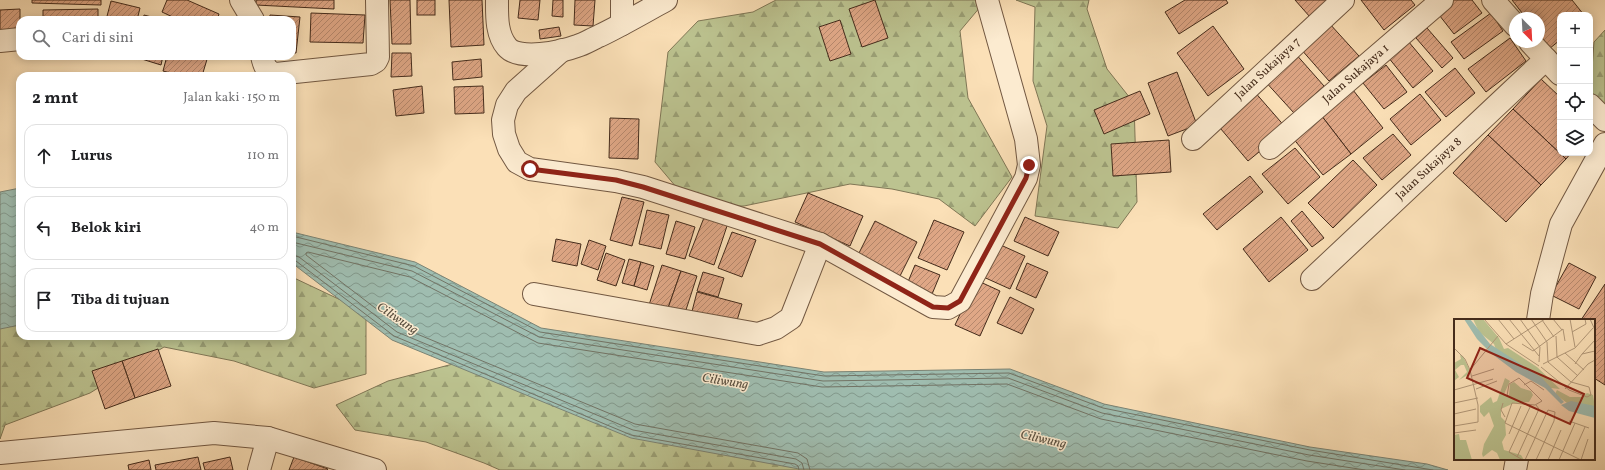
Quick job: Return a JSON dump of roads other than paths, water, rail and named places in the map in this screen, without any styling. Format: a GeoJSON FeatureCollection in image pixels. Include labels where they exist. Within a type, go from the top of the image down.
{"type":"FeatureCollection","features":[{"type":"Feature","properties":{"kind":"street"},"geometry":{"type":"LineString","coordinates":[[241,0],[251,16]]}},
{"type":"Feature","properties":{"kind":"street"},"geometry":{"type":"LineString","coordinates":[[295,72],[371,64],[376,61],[378,57],[377,0]]}},
{"type":"Feature","properties":{"kind":"street"},"geometry":{"type":"LineString","coordinates":[[497,0],[497,21],[500,34],[507,47],[517,54],[540,54],[577,46],[666,0]]}},
{"type":"Feature","properties":{"kind":"street"},"geometry":{"type":"LineString","coordinates":[[622,0],[622,24]]}},
{"type":"Feature","properties":{"kind":"street"},"geometry":{"type":"LineString","coordinates":[[562,50],[516,91],[507,105],[503,120],[504,134],[509,149],[517,162],[530,169],[616,180],[643,187],[820,244],[933,307],[948,308],[960,301],[1026,178],[1029,165],[1026,139],[986,0]]}},
{"type":"Feature","properties":{"kind":"street","name":"Jalan Sukajaya 7"},"geometry":{"type":"LineString","coordinates":[[1193,138],[1343,0]]}},
{"type":"Feature","properties":{"kind":"street","name":"Jalan Sukajaya 1"},"geometry":{"type":"LineString","coordinates":[[1270,148],[1442,0]]}},
{"type":"Feature","properties":{"kind":"street"},"geometry":{"type":"LineString","coordinates":[[1493,0],[1509,18]]}},
{"type":"Feature","properties":{"kind":"street"},"geometry":{"type":"LineString","coordinates":[[0,41],[16,39]]}},
{"type":"Feature","properties":{"kind":"street"},"geometry":{"type":"LineString","coordinates":[[1536,48],[1553,67]]}},
{"type":"Feature","properties":{"kind":"street"},"geometry":{"type":"LineString","coordinates":[[263,60],[266,68],[270,72]]}},
{"type":"Feature","properties":{"kind":"street","name":"Jalan Sukajaya 8"},"geometry":{"type":"LineString","coordinates":[[1312,279],[1553,67]]}},
{"type":"Feature","properties":{"kind":"street"},"geometry":{"type":"LineString","coordinates":[[1593,108],[1605,120]]}},
{"type":"Feature","properties":{"kind":"street"},"geometry":{"type":"LineString","coordinates":[[1538,319],[1542,294],[1561,224],[1605,144]]}},
{"type":"Feature","properties":{"kind":"street"},"geometry":{"type":"LineString","coordinates":[[534,294],[758,334],[776,328],[791,318],[820,244]]}},
{"type":"Feature","properties":{"kind":"street"},"geometry":{"type":"LineString","coordinates":[[0,453],[214,433],[268,438],[375,470]]}},
{"type":"Feature","properties":{"kind":"street"},"geometry":{"type":"LineString","coordinates":[[259,470],[268,438]]}},
{"type":"Feature","properties":{"kind":"street"},"geometry":{"type":"LineString","coordinates":[[1515,470],[1517,460]]}},
{"type":"Feature","properties":{"kind":"water"},"geometry":{"type":"Polygon","coordinates":[[[16,189],[16,326],[0,329],[0,192],[16,189]]]}},
{"type":"Feature","properties":{"kind":"water","name":"Ciliwung"},"geometry":{"type":"Polygon","coordinates":[[[296,233],[415,262],[541,328],[824,372],[1010,369],[1104,404],[1310,447],[1427,464],[1448,470],[799,469],[631,438],[392,340],[296,266],[296,233]]]}}]}
